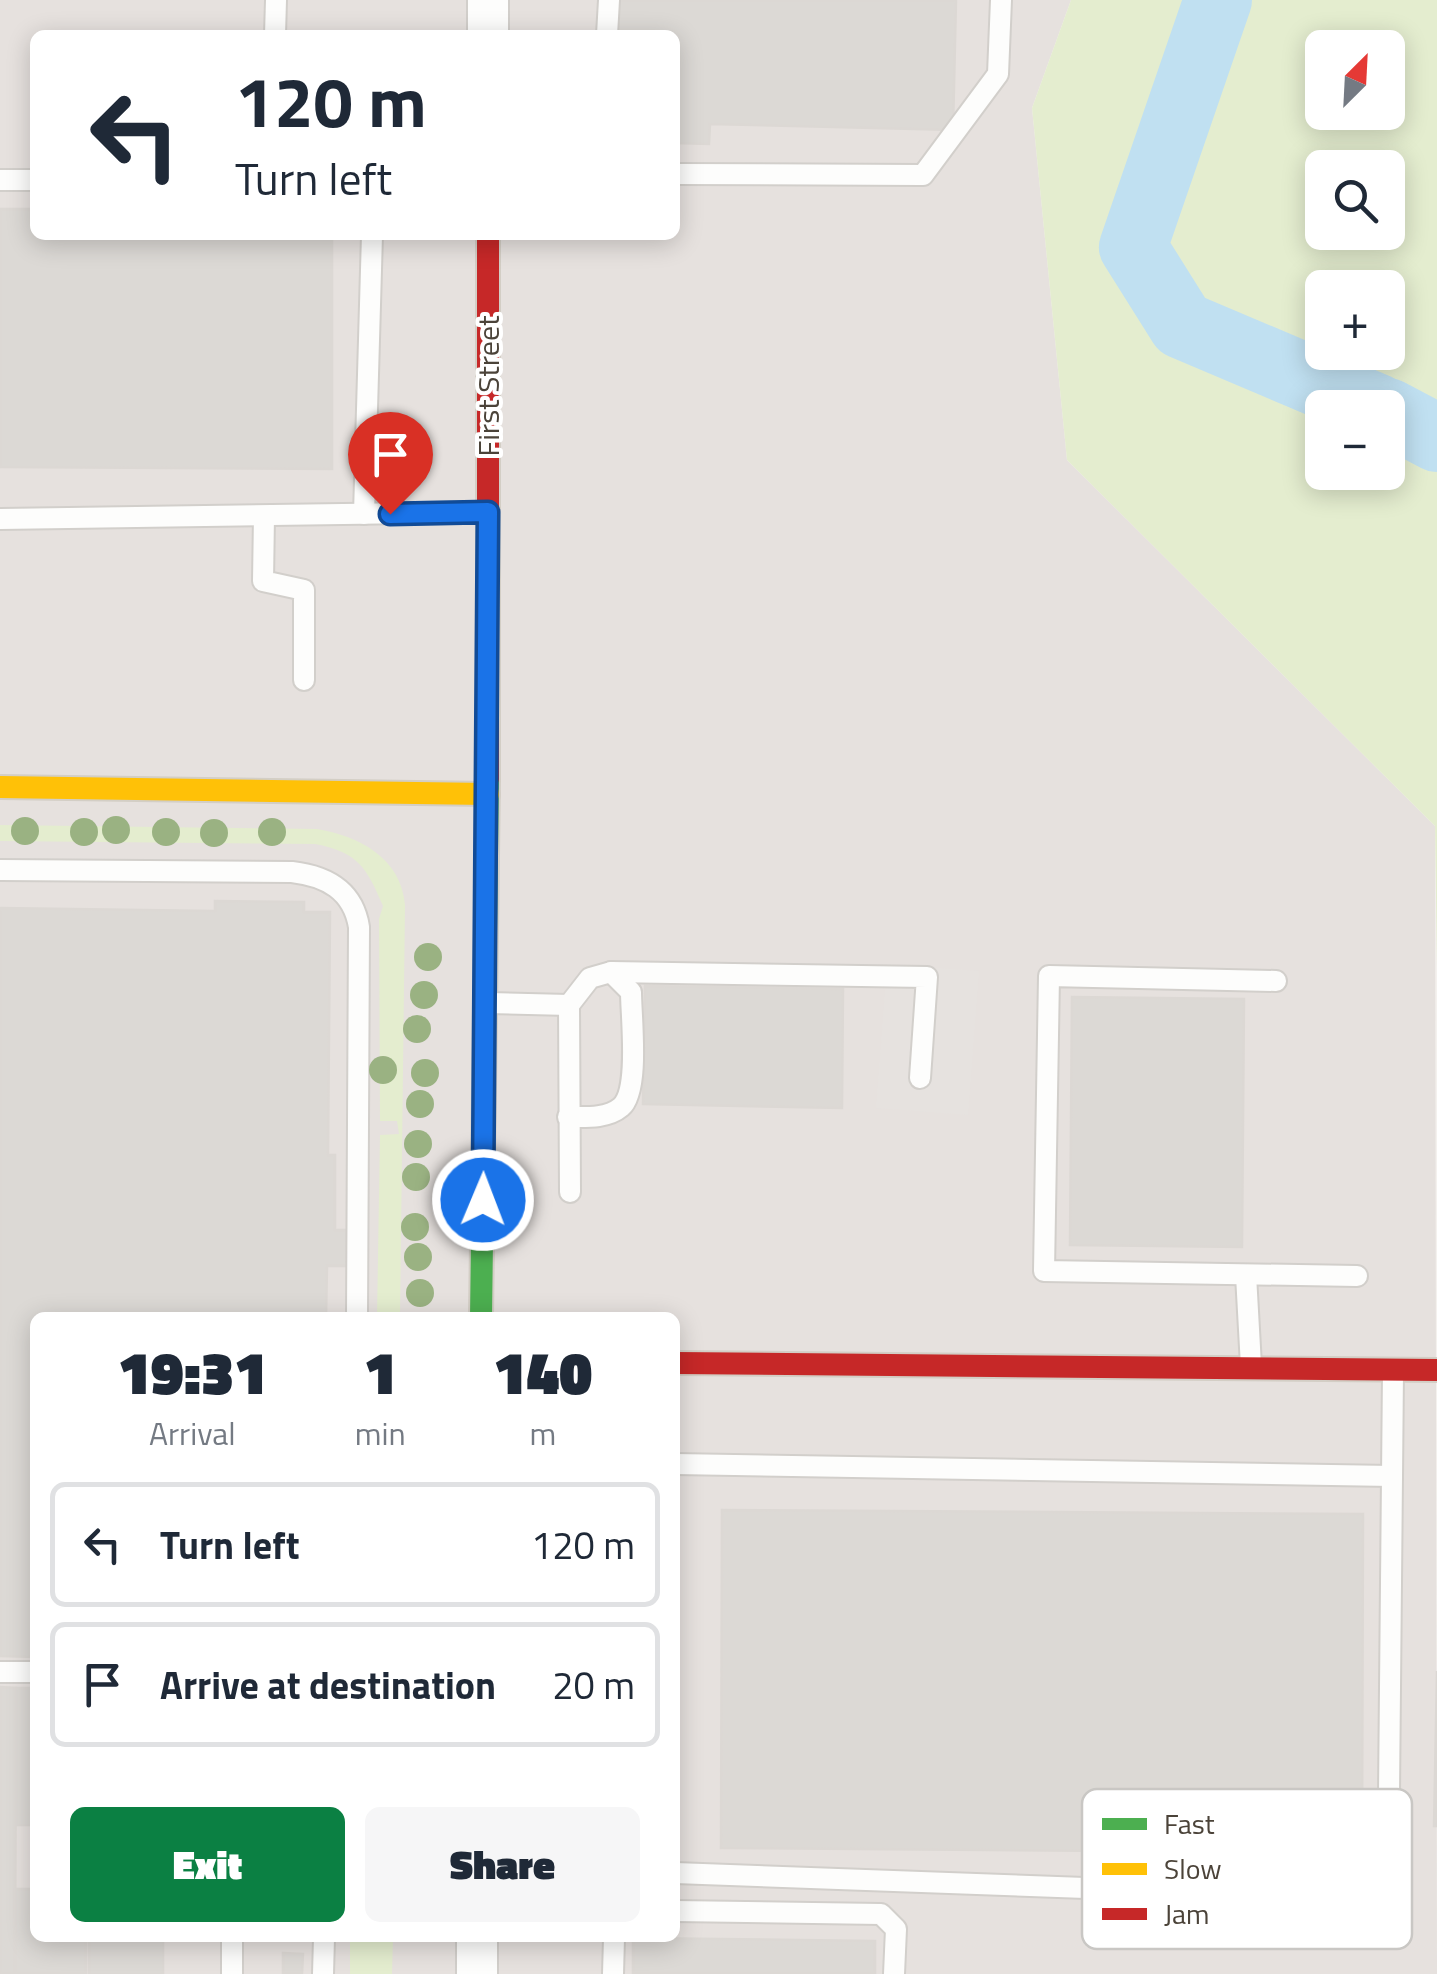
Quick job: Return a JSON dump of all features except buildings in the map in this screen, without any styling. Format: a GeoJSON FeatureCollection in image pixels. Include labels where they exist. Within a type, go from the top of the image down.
{"type":"FeatureCollection","features":[{"type":"Feature","properties":{"kind":"street"},"geometry":{"type":"LineString","coordinates":[[488,0],[488,30]]}},
{"type":"Feature","properties":{"kind":"street","name":"First Street"},"geometry":{"type":"LineString","coordinates":[[482,1312],[488,794],[488,240]]}},
{"type":"Feature","properties":{"kind":"street"},"geometry":{"type":"LineString","coordinates":[[0,787],[488,794]]}},
{"type":"Feature","properties":{"kind":"street"},"geometry":{"type":"LineString","coordinates":[[680,1363],[1437,1370]]}},
{"type":"Feature","properties":{"kind":"street"},"geometry":{"type":"LineString","coordinates":[[477,1942],[477,1974]]}},
{"type":"Feature","properties":{"kind":"lane"},"geometry":{"type":"LineString","coordinates":[[274,30],[276,0]]}},
{"type":"Feature","properties":{"kind":"lane"},"geometry":{"type":"LineString","coordinates":[[607,30],[609,0]]}},
{"type":"Feature","properties":{"kind":"lane"},"geometry":{"type":"LineString","coordinates":[[680,174],[923,175],[998,74],[1002,0]]}},
{"type":"Feature","properties":{"kind":"lane"},"geometry":{"type":"LineString","coordinates":[[0,180],[30,180]]}},
{"type":"Feature","properties":{"kind":"lane"},"geometry":{"type":"LineString","coordinates":[[364,514],[372,240]]}},
{"type":"Feature","properties":{"kind":"lane"},"geometry":{"type":"LineString","coordinates":[[0,519],[488,512]]}},
{"type":"Feature","properties":{"kind":"lane"},"geometry":{"type":"LineString","coordinates":[[264,516],[263,582],[304,590],[304,680]]}},
{"type":"Feature","properties":{"kind":"lane"},"geometry":{"type":"LineString","coordinates":[[0,870],[292,872],[318,877],[344,892],[352,902],[359,926],[357,1312]]}},
{"type":"Feature","properties":{"kind":"lane"},"geometry":{"type":"LineString","coordinates":[[568,1117],[611,1112],[622,1107],[632,1088],[631,992],[611,972]]}},
{"type":"Feature","properties":{"kind":"lane"},"geometry":{"type":"LineString","coordinates":[[570,1192],[568,1005],[590,978],[611,972],[926,977],[920,1078]]}},
{"type":"Feature","properties":{"kind":"lane"},"geometry":{"type":"LineString","coordinates":[[1276,981],[1048,976],[1044,1271],[1358,1276]]}},
{"type":"Feature","properties":{"kind":"lane"},"geometry":{"type":"LineString","coordinates":[[486,1002],[568,1005]]}},
{"type":"Feature","properties":{"kind":"lane"},"geometry":{"type":"LineString","coordinates":[[1246,1275],[1251,1368]]}},
{"type":"Feature","properties":{"kind":"lane"},"geometry":{"type":"LineString","coordinates":[[1389,1789],[1393,1370]]}},
{"type":"Feature","properties":{"kind":"lane"},"geometry":{"type":"LineString","coordinates":[[680,1464],[1392,1476]]}},
{"type":"Feature","properties":{"kind":"lane"},"geometry":{"type":"LineString","coordinates":[[0,1672],[30,1672]]}},
{"type":"Feature","properties":{"kind":"lane"},"geometry":{"type":"LineString","coordinates":[[680,1873],[1082,1888]]}},
{"type":"Feature","properties":{"kind":"lane"},"geometry":{"type":"LineString","coordinates":[[680,1911],[881,1914],[896,1929],[894,1974]]}},
{"type":"Feature","properties":{"kind":"lane"},"geometry":{"type":"LineString","coordinates":[[232,1942],[232,1974]]}},
{"type":"Feature","properties":{"kind":"lane"},"geometry":{"type":"LineString","coordinates":[[324,1942],[324,1974]]}},
{"type":"Feature","properties":{"kind":"lane"},"geometry":{"type":"LineString","coordinates":[[613,1974],[614,1942]]}},
{"type":"Feature","properties":{"kind":"shaded area"},"geometry":{"type":"Polygon","coordinates":[[[0,0],[1071,0],[1032,108],[1067,460],[1435,826],[1437,1974],[0,1974],[0,0]]]}},
{"type":"Feature","properties":{"kind":"shaded area"},"geometry":{"type":"Polygon","coordinates":[[[887,964],[979,971],[968,1115],[876,1108],[887,964]]]}},
{"type":"Feature","properties":{"kind":"green space"},"geometry":{"type":"Polygon","coordinates":[[[1071,0],[1437,0],[1437,967],[1435,826],[1067,460],[1032,108],[1071,0]]]}},
{"type":"Feature","properties":{"kind":"green space"},"geometry":{"type":"Polygon","coordinates":[[[0,825],[317,829],[362,843],[386,862],[402,888],[405,905],[400,1312],[377,1312],[380,1135],[399,1134],[397,1121],[380,1121],[379,919],[383,906],[366,872],[342,852],[315,844],[0,841],[0,825]]]}},
{"type":"Feature","properties":{"kind":"green space"},"geometry":{"type":"Polygon","coordinates":[[[350,1942],[393,1942],[392,1974],[350,1974],[350,1942]]]}},
{"type":"Feature","properties":{"kind":"waterway"},"geometry":{"type":"LineString","coordinates":[[1218,0],[1133,247],[1182,325],[1335,390]]}},
{"type":"Feature","properties":{"kind":"waterway"},"geometry":{"type":"LineString","coordinates":[[1405,421],[1437,438]]}},
{"type":"Feature","properties":{"kind":"traffic: fast"},"geometry":{"type":"LineString","coordinates":[[481,1312],[488,778]]}},
{"type":"Feature","properties":{"kind":"traffic: slow"},"geometry":{"type":"LineString","coordinates":[[0,787],[488,794]]}},
{"type":"Feature","properties":{"kind":"traffic: jam"},"geometry":{"type":"LineString","coordinates":[[488,240],[488,778]]}},
{"type":"Feature","properties":{"kind":"traffic: jam"},"geometry":{"type":"LineString","coordinates":[[680,1363],[1437,1370]]}},
{"type":"Feature","properties":{"kind":"route"},"geometry":{"type":"LineString","coordinates":[[390,514],[488,512],[483,1200]]}}]}
